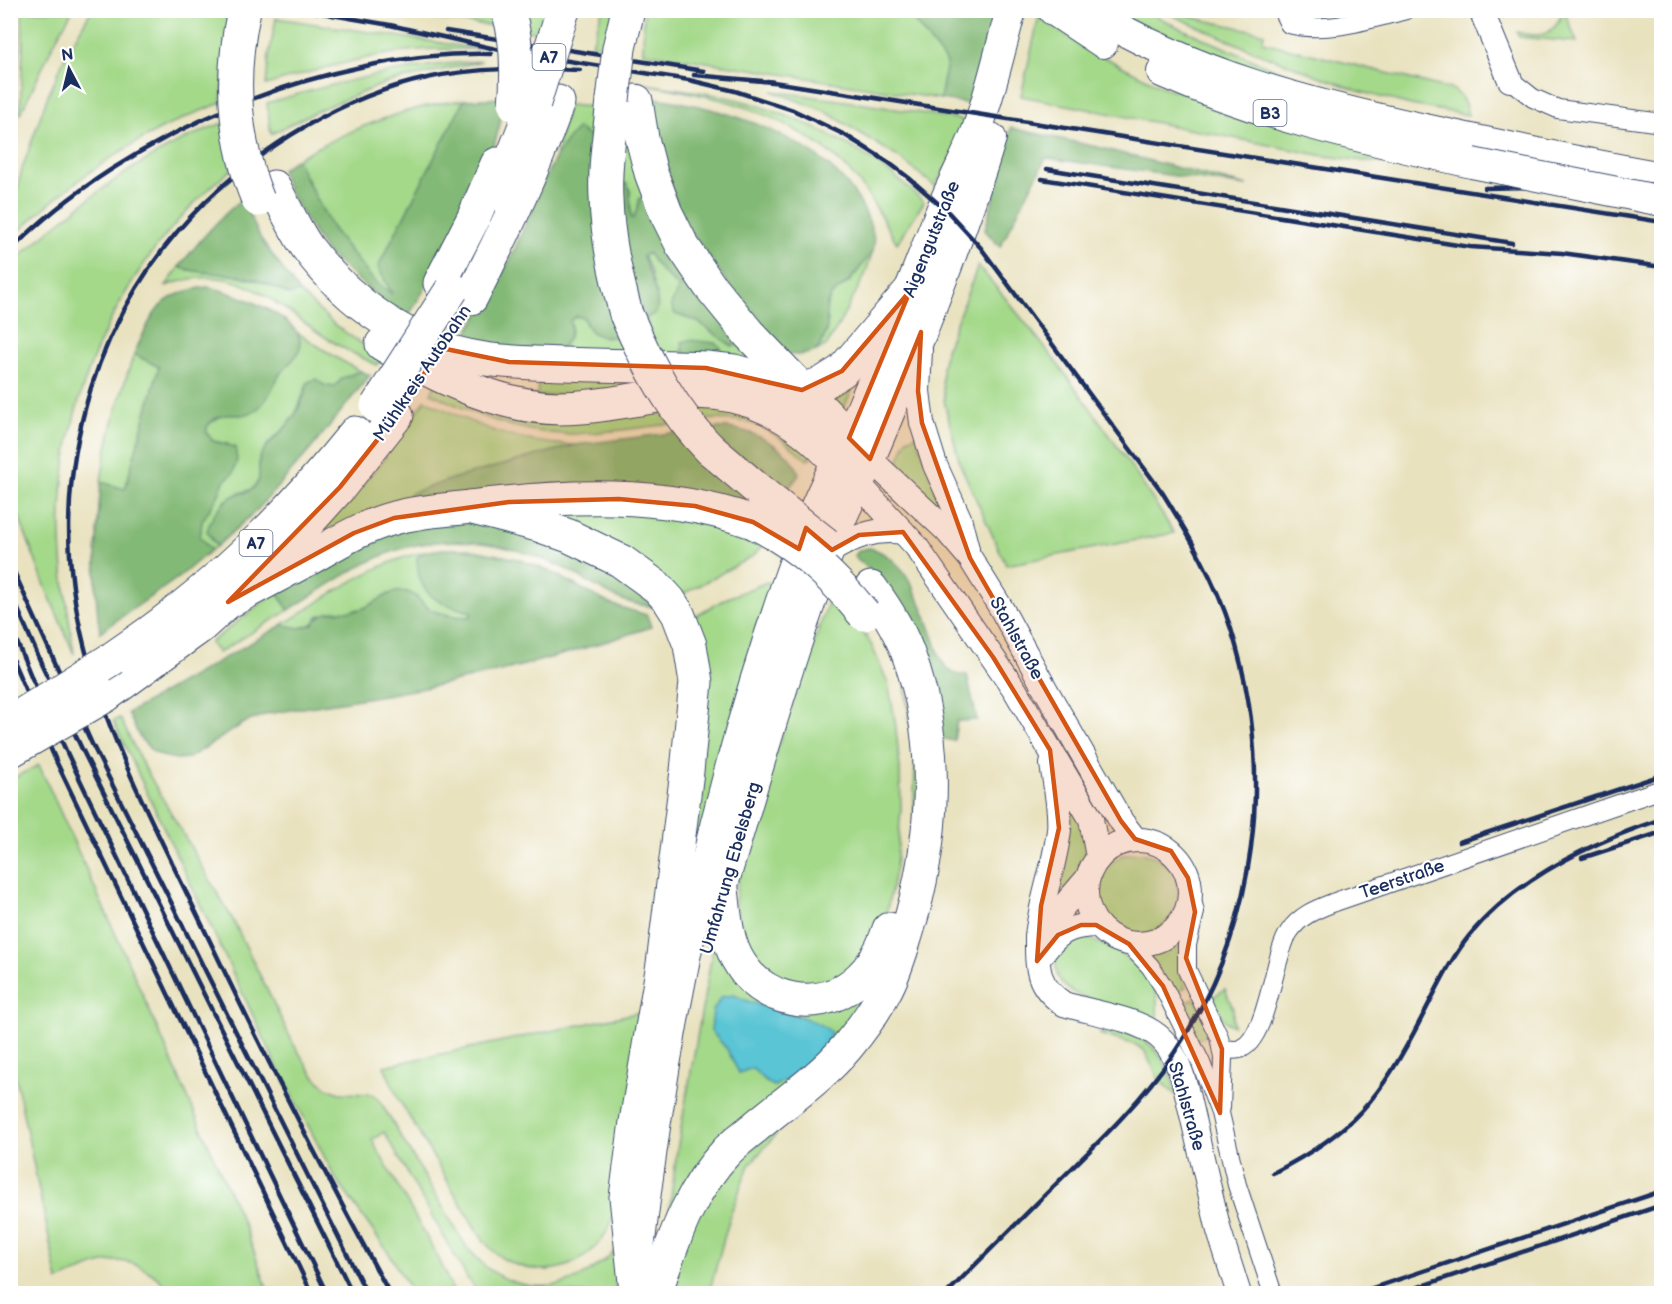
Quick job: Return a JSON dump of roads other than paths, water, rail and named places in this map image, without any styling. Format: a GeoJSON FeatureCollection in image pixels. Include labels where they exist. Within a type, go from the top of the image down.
{"type":"FeatureCollection","features":[{"type":"Feature","properties":{"kind":"highway"},"geometry":{"type":"LineString","coordinates":[[244,10],[239,31],[235,71],[237,121],[243,155],[266,193],[333,277],[359,302],[383,320],[432,345],[478,358],[509,362],[734,371],[802,390],[823,383],[842,370],[910,291]]}},
{"type":"Feature","properties":{"kind":"highway"},"geometry":{"type":"LineString","coordinates":[[267,10],[257,51],[256,100],[266,193],[285,250],[324,299],[348,321],[429,370],[496,397],[525,404],[558,408],[589,407],[683,393],[708,392],[732,395],[762,404],[787,417],[811,435],[854,460]]}},
{"type":"Feature","properties":{"kind":"highway"},"geometry":{"type":"LineString","coordinates":[[454,290],[472,219],[498,162],[507,135],[536,103],[517,63],[514,31],[508,10]]}},
{"type":"Feature","properties":{"kind":"highway","name":"Mühlkreis Autobahn"},"geometry":{"type":"LineString","coordinates":[[117,672],[176,612],[261,538],[387,411],[420,342],[454,290],[508,226],[539,156],[536,103],[563,10]]}},
{"type":"Feature","properties":{"kind":"highway","name":"Mühlkreis Autobahn"},"geometry":{"type":"LineString","coordinates":[[536,103],[586,10]]}},
{"type":"Feature","properties":{"kind":"highway"},"geometry":{"type":"LineString","coordinates":[[629,10],[619,48],[625,100],[642,138],[651,173],[666,213],[682,245],[709,285],[729,309],[802,390],[833,419],[854,460]]}},
{"type":"Feature","properties":{"kind":"highway"},"geometry":{"type":"LineString","coordinates":[[625,100],[605,197],[611,248],[626,314],[656,377],[671,402],[758,508],[770,530],[890,616],[910,660],[919,692],[927,735],[930,782],[924,862],[915,906],[886,990],[865,1024],[845,1049],[823,1071],[728,1150],[702,1181],[647,1287]]}},
{"type":"Feature","properties":{"kind":"highway","name":"Mühlkreis Autobahn"},"geometry":{"type":"LineString","coordinates":[[117,672],[201,626],[277,557],[340,488],[387,411],[454,290]]}},
{"type":"Feature","properties":{"kind":"highway"},"geometry":{"type":"LineString","coordinates":[[228,602],[364,529],[394,518],[424,512],[566,498],[665,501],[725,512],[758,508]]}},
{"type":"Feature","properties":{"kind":"highway"},"geometry":{"type":"LineString","coordinates":[[469,507],[538,525],[597,549],[640,574],[676,613],[690,645],[696,682],[687,771],[663,964],[636,1122],[626,1197],[647,1287]]}},
{"type":"Feature","properties":{"kind":"highway"},"geometry":{"type":"LineString","coordinates":[[722,890],[728,932],[733,951],[741,966],[753,980],[769,991],[786,998],[804,1001],[842,992],[863,975],[880,952],[889,932],[904,863],[907,824],[907,761],[899,698],[891,668],[867,601]]}},
{"type":"Feature","properties":{"kind":"highway","name":"A7"},"geometry":{"type":"LineString","coordinates":[[10,721],[117,672]]}},
{"type":"Feature","properties":{"kind":"highway","name":"A7"},"geometry":{"type":"LineString","coordinates":[[10,751],[80,712],[117,672]]}},
{"type":"Feature","properties":{"kind":"main road","name":"Aigengutstraße"},"geometry":{"type":"LineString","coordinates":[[854,460],[910,291],[946,199],[976,132],[990,90],[1011,10]]}},
{"type":"Feature","properties":{"kind":"main road","name":"Aigengutstraße"},"geometry":{"type":"LineString","coordinates":[[854,460],[921,332],[975,193],[1026,10]]}},
{"type":"Feature","properties":{"kind":"main road","name":"B3"},"geometry":{"type":"LineString","coordinates":[[1053,10],[1084,20],[1108,46],[1146,66],[1254,109],[1318,127],[1474,152],[1567,160],[1662,177]]}},
{"type":"Feature","properties":{"kind":"main road","name":"B3"},"geometry":{"type":"LineString","coordinates":[[1474,152],[1662,201]]}},
{"type":"Feature","properties":{"kind":"main road","name":"Umfahrung Ebelsberg"},"geometry":{"type":"LineString","coordinates":[[647,1287],[660,1229],[676,1112],[706,950],[785,678],[829,552],[854,460]]}},
{"type":"Feature","properties":{"kind":"main road","name":"Umfahrung Ebelsberg"},"geometry":{"type":"LineString","coordinates":[[647,1287],[658,1107],[676,1000],[719,813],[747,712],[804,534],[854,460]]}},
{"type":"Feature","properties":{"kind":"street"},"geometry":{"type":"LineString","coordinates":[[1282,10],[1290,24],[1306,28],[1326,27],[1407,10]]}},
{"type":"Feature","properties":{"kind":"street"},"geometry":{"type":"LineString","coordinates":[[1481,10],[1510,80],[1533,98],[1558,109],[1662,123]]}},
{"type":"Feature","properties":{"kind":"street"},"geometry":{"type":"LineString","coordinates":[[921,332],[918,391],[920,413],[927,444],[959,518],[970,558]]}},
{"type":"Feature","properties":{"kind":"street","name":"Stahlstraße"},"geometry":{"type":"LineString","coordinates":[[854,460],[903,532],[916,546],[955,600],[1015,690],[1091,819],[1098,857]]}},
{"type":"Feature","properties":{"kind":"street","name":"Stahlstraße"},"geometry":{"type":"LineString","coordinates":[[854,460],[939,524],[970,558],[1102,789],[1135,840]]}},
{"type":"Feature","properties":{"kind":"street"},"geometry":{"type":"LineString","coordinates":[[829,552],[859,535],[888,530],[903,532]]}},
{"type":"Feature","properties":{"kind":"street"},"geometry":{"type":"LineString","coordinates":[[955,600],[985,581]]}},
{"type":"Feature","properties":{"kind":"street","name":"Stahlstraße"},"geometry":{"type":"LineString","coordinates":[[1050,750],[1058,801],[1059,828],[1041,906],[1037,937],[1037,962],[1042,981],[1054,998],[1064,1004],[1142,1027],[1159,1036],[1169,1047],[1179,1066],[1185,1085],[1219,1231],[1239,1293]]}},
{"type":"Feature","properties":{"kind":"street"},"geometry":{"type":"LineString","coordinates":[[1064,774],[1079,784],[1102,789]]}},
{"type":"Feature","properties":{"kind":"street","name":"Teerstraße"},"geometry":{"type":"LineString","coordinates":[[1222,1049],[1241,1048],[1252,1037],[1262,1020],[1268,1002],[1281,946],[1303,916],[1335,902],[1662,789]]}},
{"type":"Feature","properties":{"kind":"street"},"geometry":{"type":"LineString","coordinates":[[1037,937],[1086,880],[1098,857],[1113,846],[1135,840],[1153,842],[1171,851],[1181,862],[1188,878],[1195,912],[1186,945],[1187,970],[1211,1018],[1222,1049],[1224,1082],[1220,1113]]}},
{"type":"Feature","properties":{"kind":"street"},"geometry":{"type":"LineString","coordinates":[[1086,880],[1086,901],[1096,925],[1114,939],[1129,944],[1144,944],[1162,938],[1175,929],[1186,911],[1190,891]]}},
{"type":"Feature","properties":{"kind":"street"},"geometry":{"type":"LineString","coordinates":[[1037,962],[1058,935],[1069,928],[1096,925]]}},
{"type":"Feature","properties":{"kind":"street"},"geometry":{"type":"LineString","coordinates":[[1129,944],[1150,966],[1163,986],[1201,1063],[1220,1113],[1237,1185],[1273,1293]]}},
{"type":"Feature","properties":{"kind":"water"},"geometry":{"type":"Polygon","coordinates":[[[734,995],[758,1005],[810,1020],[831,1032],[816,1057],[791,1077],[774,1086],[766,1082],[752,1068],[739,1073],[727,1049],[711,1031],[713,1011],[721,997],[734,995]]]}},
{"type":"Feature","properties":{"kind":"railway"},"geometry":{"type":"LineString","coordinates":[[10,112],[15,57],[15,10]]}},
{"type":"Feature","properties":{"kind":"railway"},"geometry":{"type":"LineString","coordinates":[[304,10],[340,16]]}},
{"type":"Feature","properties":{"kind":"railway"},"geometry":{"type":"LineString","coordinates":[[332,15],[390,25],[500,50],[689,80],[735,91],[793,110],[845,135],[888,162],[949,213],[981,248],[1162,492],[1209,575],[1231,629],[1245,683],[1253,738],[1255,793],[1251,848],[1241,902],[1225,955],[1202,1005],[1174,1053],[1136,1102],[946,1294]]}},
{"type":"Feature","properties":{"kind":"railway"},"geometry":{"type":"LineString","coordinates":[[446,31],[704,71]]}},
{"type":"Feature","properties":{"kind":"railway"},"geometry":{"type":"LineString","coordinates":[[10,251],[57,208],[111,170],[169,136],[232,107],[297,83],[363,66],[428,56],[491,54]]}},
{"type":"Feature","properties":{"kind":"railway"},"geometry":{"type":"LineString","coordinates":[[390,1294],[250,1024],[142,800],[114,736],[91,671],[76,604],[69,536],[74,464],[91,388],[100,362],[136,288],[151,265],[185,223],[227,182],[252,162],[279,143],[336,110],[396,86],[446,74],[484,70],[580,70]]}},
{"type":"Feature","properties":{"kind":"railway"},"geometry":{"type":"LineString","coordinates":[[694,75],[773,82]]}},
{"type":"Feature","properties":{"kind":"railway"},"geometry":{"type":"LineString","coordinates":[[767,81],[1662,222]]}},
{"type":"Feature","properties":{"kind":"railway"},"geometry":{"type":"LineString","coordinates":[[1047,169],[1512,243]]}},
{"type":"Feature","properties":{"kind":"railway"},"geometry":{"type":"LineString","coordinates":[[1042,179],[1470,247],[1562,253],[1662,267]]}},
{"type":"Feature","properties":{"kind":"railway"},"geometry":{"type":"LineString","coordinates":[[1485,188],[1662,184]]}},
{"type":"Feature","properties":{"kind":"railway"},"geometry":{"type":"LineString","coordinates":[[10,563],[92,744],[367,1294]]}},
{"type":"Feature","properties":{"kind":"railway"},"geometry":{"type":"LineString","coordinates":[[10,591],[82,749],[353,1294]]}},
{"type":"Feature","properties":{"kind":"railway"},"geometry":{"type":"LineString","coordinates":[[10,625],[70,759],[327,1294]]}},
{"type":"Feature","properties":{"kind":"railway"},"geometry":{"type":"LineString","coordinates":[[10,654],[57,763],[312,1294]]}},
{"type":"Feature","properties":{"kind":"railway"},"geometry":{"type":"LineString","coordinates":[[1459,842],[1662,775]]}},
{"type":"Feature","properties":{"kind":"railway"},"geometry":{"type":"LineString","coordinates":[[1273,1173],[1325,1143],[1345,1127],[1378,1092],[1406,1047],[1455,956],[1469,936],[1488,916],[1509,897],[1557,865],[1609,839],[1662,819]]}},
{"type":"Feature","properties":{"kind":"railway"},"geometry":{"type":"LineString","coordinates":[[1582,858],[1662,832]]}},
{"type":"Feature","properties":{"kind":"railway"},"geometry":{"type":"LineString","coordinates":[[1355,1294],[1662,1191]]}},
{"type":"Feature","properties":{"kind":"railway"},"geometry":{"type":"LineString","coordinates":[[1398,1294],[1662,1205]]}}]}
